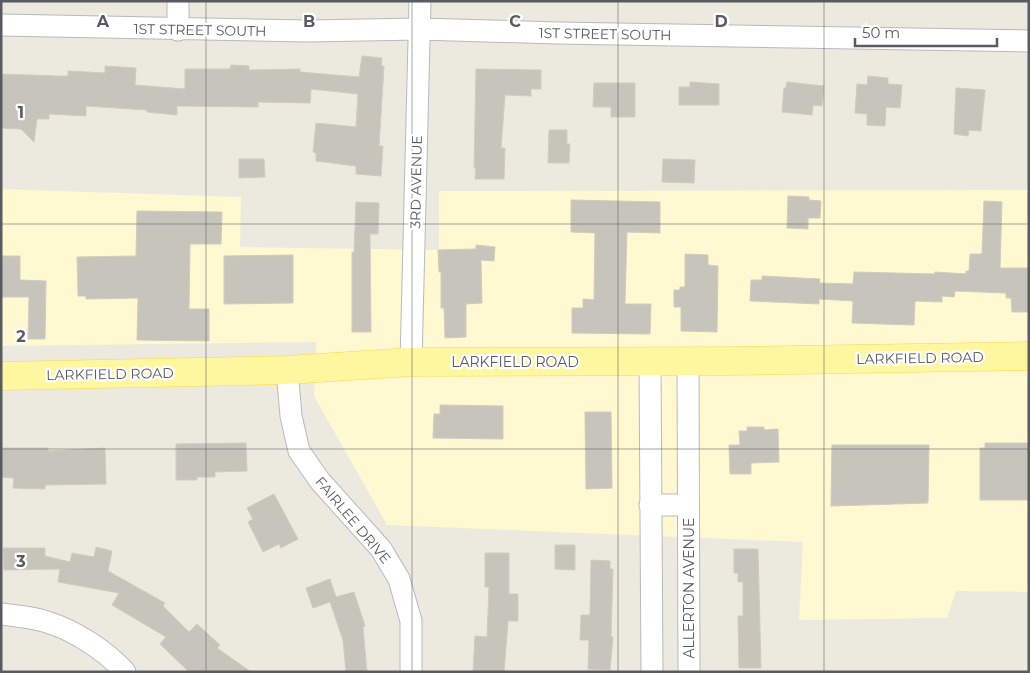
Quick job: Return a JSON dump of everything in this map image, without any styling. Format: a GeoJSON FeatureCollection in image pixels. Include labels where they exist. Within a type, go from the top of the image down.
{"type":"FeatureCollection","features":[{"type":"Feature","properties":{"kind":"main road","name":"LARKFIELD ROAD"},"geometry":{"type":"LineString","coordinates":[[1,376],[287,370],[412,362],[688,361],[1029,356]]}},
{"type":"Feature","properties":{"kind":"street"},"geometry":{"type":"LineString","coordinates":[[178,1],[178,30]]}},
{"type":"Feature","properties":{"kind":"street","name":"3RD AVENUE"},"geometry":{"type":"LineString","coordinates":[[412,362],[420,1]]}},
{"type":"Feature","properties":{"kind":"street","name":"1ST STREET SOUTH"},"geometry":{"type":"LineString","coordinates":[[1,25],[178,30],[308,31],[420,29],[1029,41]]}},
{"type":"Feature","properties":{"kind":"street"},"geometry":{"type":"LineString","coordinates":[[650,361],[652,672]]}},
{"type":"Feature","properties":{"kind":"street","name":"ALLERTON AVENUE"},"geometry":{"type":"LineString","coordinates":[[688,361],[689,672]]}},
{"type":"Feature","properties":{"kind":"street","name":"FAIRLEE DRIVE"},"geometry":{"type":"LineString","coordinates":[[287,370],[292,416],[299,451],[320,481],[381,549],[399,579],[411,621],[411,672]]}},
{"type":"Feature","properties":{"kind":"street","name":"ALLERTON AVENUE"},"geometry":{"type":"LineString","coordinates":[[650,505],[688,505]]}},
{"type":"Feature","properties":{"kind":"street"},"geometry":{"type":"LineString","coordinates":[[1,614],[47,622],[84,639],[117,663],[125,672]]}},
{"type":"Feature","properties":{"kind":"shaded area"},"geometry":{"type":"Polygon","coordinates":[[[1,189],[241,197],[240,247],[439,250],[439,191],[1029,190],[1029,592],[956,591],[947,618],[799,620],[803,542],[387,525],[314,396],[316,342],[1,346],[1,189]]]}},
{"type":"Feature","properties":{"kind":"building"},"geometry":{"type":"Polygon","coordinates":[[[362,56],[382,58],[381,66],[384,66],[379,146],[383,146],[381,176],[356,174],[356,166],[316,161],[316,153],[313,152],[316,123],[356,127],[358,94],[311,89],[310,103],[258,102],[258,107],[177,106],[177,115],[147,112],[147,110],[86,106],[86,116],[49,114],[49,119],[37,119],[34,142],[21,129],[1,128],[1,74],[68,76],[68,71],[105,73],[105,66],[136,68],[135,85],[185,89],[185,69],[230,69],[231,65],[249,66],[249,70],[300,69],[300,72],[359,77],[362,56]]]}},
{"type":"Feature","properties":{"kind":"building"},"geometry":{"type":"Polygon","coordinates":[[[476,69],[541,70],[541,89],[531,89],[531,96],[505,95],[501,148],[505,148],[504,179],[475,179],[476,69]]]}},
{"type":"Feature","properties":{"kind":"building"},"geometry":{"type":"Polygon","coordinates":[[[868,76],[888,78],[888,84],[902,85],[900,108],[886,107],[885,126],[867,125],[867,114],[855,113],[857,84],[867,85],[868,76]]]}},
{"type":"Feature","properties":{"kind":"building"},"geometry":{"type":"Polygon","coordinates":[[[690,82],[719,84],[719,105],[679,105],[679,87],[690,87],[690,82]]]}},
{"type":"Feature","properties":{"kind":"building"},"geometry":{"type":"Polygon","coordinates":[[[787,82],[824,86],[822,106],[813,105],[812,115],[782,112],[784,88],[786,88],[787,82]]]}},
{"type":"Feature","properties":{"kind":"building"},"geometry":{"type":"Polygon","coordinates":[[[594,83],[635,83],[635,117],[611,117],[611,107],[593,107],[594,83]]]}},
{"type":"Feature","properties":{"kind":"building"},"geometry":{"type":"Polygon","coordinates":[[[956,88],[985,90],[981,131],[969,130],[968,136],[954,134],[956,88]]]}},
{"type":"Feature","properties":{"kind":"building"},"geometry":{"type":"Polygon","coordinates":[[[549,130],[567,130],[567,144],[570,144],[569,163],[548,163],[549,130]]]}},
{"type":"Feature","properties":{"kind":"building"},"geometry":{"type":"Polygon","coordinates":[[[239,159],[264,159],[265,177],[239,178],[239,159]]]}},
{"type":"Feature","properties":{"kind":"building"},"geometry":{"type":"Polygon","coordinates":[[[663,159],[695,160],[694,183],[662,182],[663,159]]]}},
{"type":"Feature","properties":{"kind":"building"},"geometry":{"type":"Polygon","coordinates":[[[788,196],[809,197],[809,200],[821,201],[820,218],[808,218],[808,229],[787,228],[788,196]]]}},
{"type":"Feature","properties":{"kind":"building"},"geometry":{"type":"Polygon","coordinates":[[[571,200],[660,202],[660,233],[627,232],[625,304],[651,304],[650,334],[572,333],[572,308],[583,308],[583,299],[594,300],[595,233],[571,232],[571,200]]]}},
{"type":"Feature","properties":{"kind":"building"},"geometry":{"type":"Polygon","coordinates":[[[984,201],[1002,202],[1000,268],[1029,268],[1029,312],[1012,312],[1011,298],[1006,298],[1006,293],[955,291],[954,297],[942,296],[942,302],[915,301],[914,325],[852,323],[853,301],[819,299],[819,304],[750,301],[751,280],[762,280],[762,276],[820,279],[819,283],[853,284],[854,272],[966,274],[966,271],[969,271],[970,254],[982,254],[984,201]]]}},
{"type":"Feature","properties":{"kind":"building"},"geometry":{"type":"Polygon","coordinates":[[[356,202],[379,203],[378,234],[370,234],[371,332],[352,332],[352,252],[354,252],[356,202]]]}},
{"type":"Feature","properties":{"kind":"building"},"geometry":{"type":"Polygon","coordinates":[[[137,211],[222,212],[221,244],[190,244],[189,309],[209,309],[209,341],[137,340],[138,298],[86,299],[86,296],[78,296],[77,257],[136,256],[137,211]]]}},
{"type":"Feature","properties":{"kind":"building"},"geometry":{"type":"Polygon","coordinates":[[[476,245],[495,247],[494,261],[481,260],[482,303],[466,304],[466,337],[445,338],[444,308],[441,308],[441,272],[439,272],[438,250],[476,249],[476,245]]]}},
{"type":"Feature","properties":{"kind":"building"},"geometry":{"type":"Polygon","coordinates":[[[685,254],[708,255],[708,265],[718,266],[717,332],[681,331],[681,307],[674,307],[674,290],[680,290],[680,287],[685,287],[685,254]]]}},
{"type":"Feature","properties":{"kind":"building"},"geometry":{"type":"Polygon","coordinates":[[[293,255],[293,303],[224,304],[224,256],[293,255]]]}},
{"type":"Feature","properties":{"kind":"building"},"geometry":{"type":"Polygon","coordinates":[[[1,256],[20,256],[20,280],[46,281],[45,339],[28,339],[29,297],[1,297],[1,256]]]}},
{"type":"Feature","properties":{"kind":"building"},"geometry":{"type":"Polygon","coordinates":[[[440,405],[503,406],[503,439],[433,438],[434,414],[440,414],[440,405]]]}},
{"type":"Feature","properties":{"kind":"building"},"geometry":{"type":"Polygon","coordinates":[[[585,412],[611,412],[612,488],[586,489],[585,412]]]}},
{"type":"Feature","properties":{"kind":"building"},"geometry":{"type":"Polygon","coordinates":[[[747,427],[764,427],[764,430],[778,429],[779,462],[751,463],[751,474],[730,474],[729,445],[740,445],[739,431],[747,431],[747,427]]]}},
{"type":"Feature","properties":{"kind":"building"},"geometry":{"type":"Polygon","coordinates":[[[246,443],[247,471],[215,472],[215,477],[197,477],[197,480],[176,480],[176,444],[246,443]]]}},
{"type":"Feature","properties":{"kind":"building"},"geometry":{"type":"Polygon","coordinates":[[[985,443],[1029,443],[1029,500],[980,500],[980,448],[985,448],[985,443]]]}},
{"type":"Feature","properties":{"kind":"building"},"geometry":{"type":"Polygon","coordinates":[[[832,445],[929,445],[928,503],[831,506],[832,445]]]}},
{"type":"Feature","properties":{"kind":"building"},"geometry":{"type":"Polygon","coordinates":[[[1,448],[48,448],[48,451],[105,448],[106,484],[45,485],[45,489],[13,488],[14,478],[1,477],[1,448]]]}},
{"type":"Feature","properties":{"kind":"building"},"geometry":{"type":"Polygon","coordinates":[[[274,494],[298,539],[281,548],[279,544],[263,552],[248,522],[253,519],[247,508],[274,494]]]}},
{"type":"Feature","properties":{"kind":"building"},"geometry":{"type":"Polygon","coordinates":[[[555,545],[575,545],[575,570],[555,569],[555,545]]]}},
{"type":"Feature","properties":{"kind":"building"},"geometry":{"type":"Polygon","coordinates":[[[96,547],[112,551],[108,571],[165,603],[163,606],[189,632],[197,624],[220,645],[217,648],[251,672],[189,672],[160,644],[166,637],[112,605],[119,593],[58,582],[60,569],[4,570],[3,548],[45,548],[45,556],[70,562],[72,553],[94,557],[96,547]]]}},
{"type":"Feature","properties":{"kind":"building"},"geometry":{"type":"Polygon","coordinates":[[[734,549],[758,549],[761,668],[739,668],[738,616],[743,616],[743,582],[738,582],[738,573],[734,573],[734,549]]]}},
{"type":"Feature","properties":{"kind":"building"},"geometry":{"type":"Polygon","coordinates":[[[485,553],[509,553],[509,594],[518,594],[518,621],[508,621],[504,672],[473,672],[475,636],[487,637],[489,587],[485,587],[485,553]]]}},
{"type":"Feature","properties":{"kind":"building"},"geometry":{"type":"Polygon","coordinates":[[[591,560],[610,561],[610,569],[613,569],[611,637],[613,637],[610,670],[588,669],[589,640],[580,640],[581,615],[590,615],[591,560]]]}},
{"type":"Feature","properties":{"kind":"building"},"geometry":{"type":"Polygon","coordinates":[[[330,579],[336,597],[354,592],[365,626],[363,627],[367,672],[346,672],[343,640],[330,602],[313,608],[306,588],[330,579]]]}}]}
